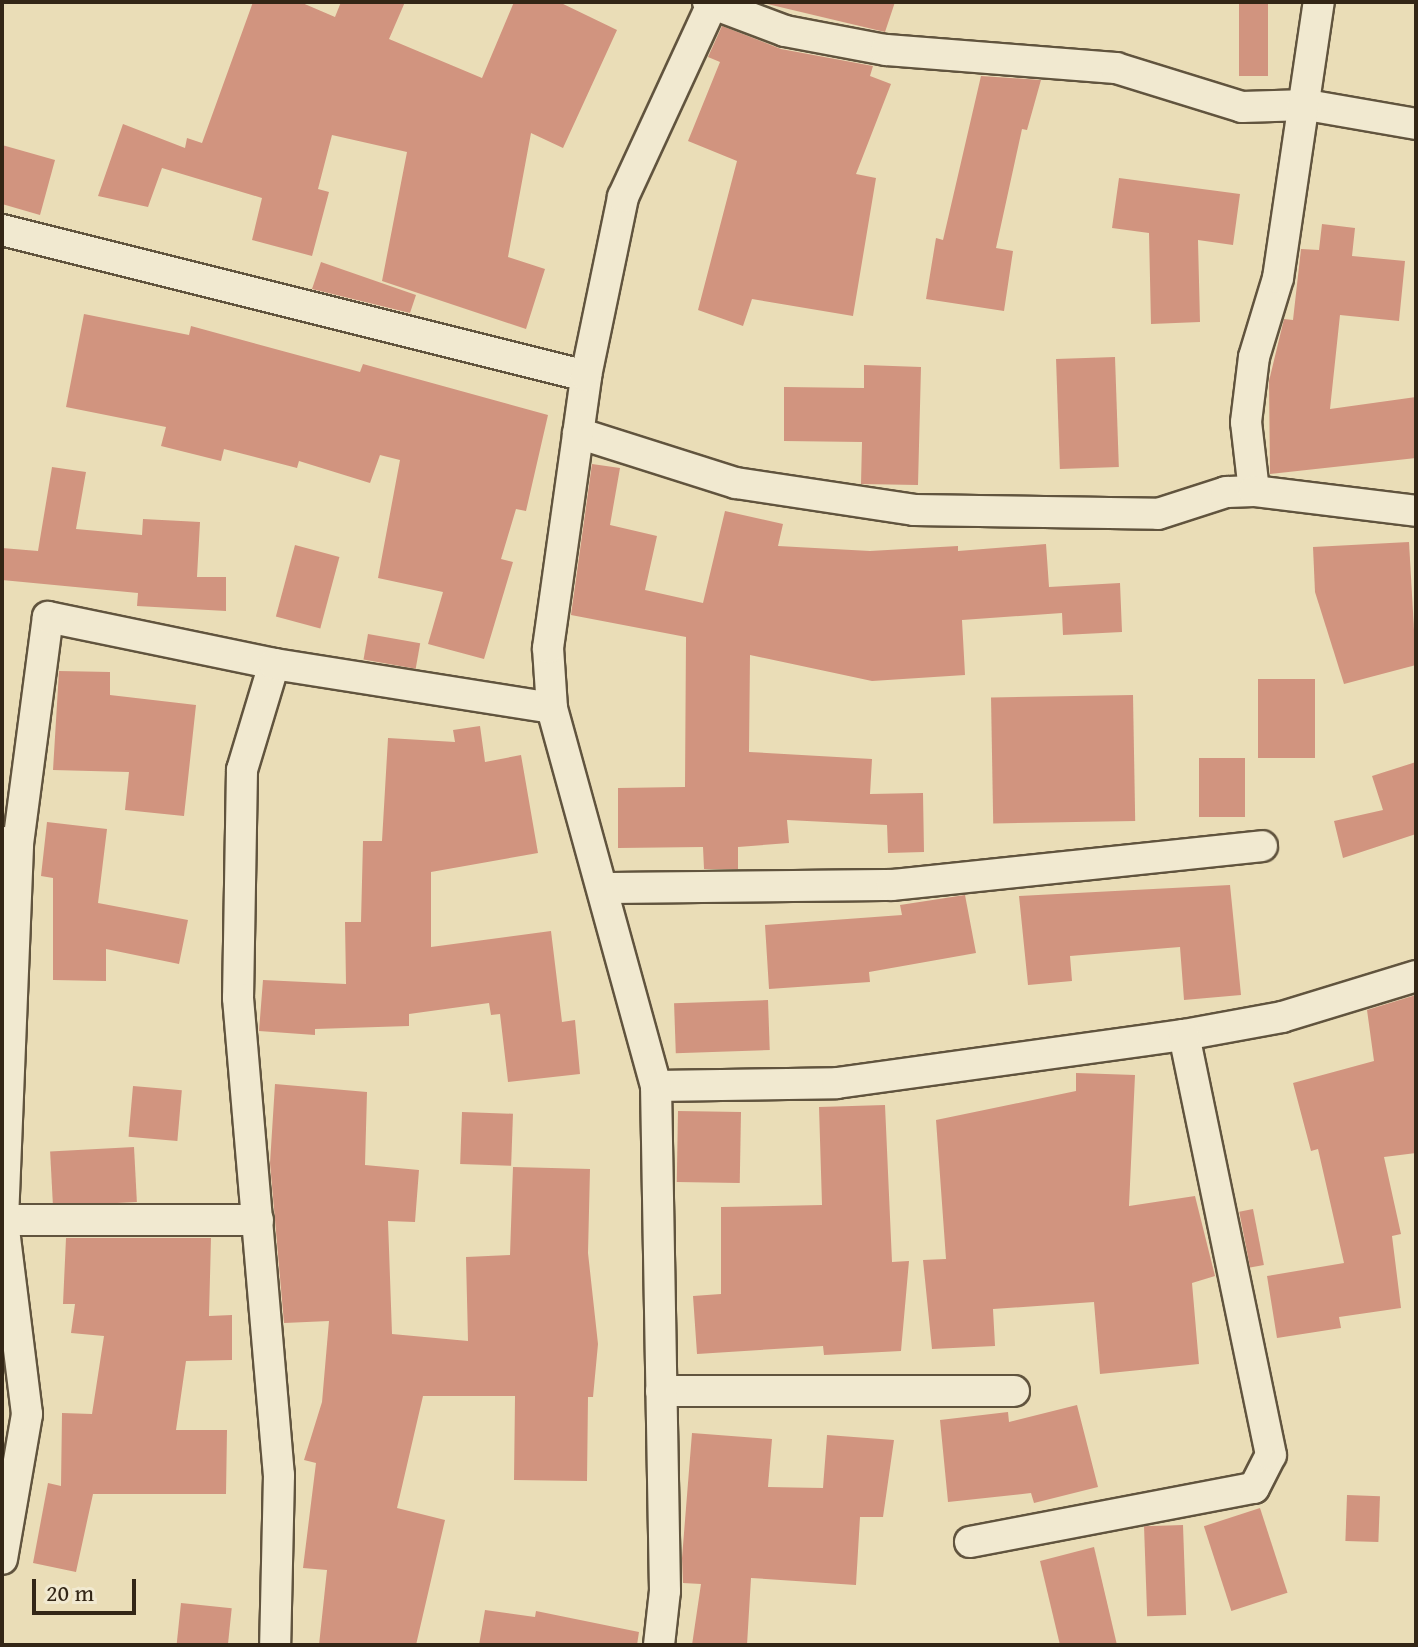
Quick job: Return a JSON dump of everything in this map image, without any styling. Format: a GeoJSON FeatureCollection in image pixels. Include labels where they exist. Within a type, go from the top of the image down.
{"type":"FeatureCollection","features":[{"type":"Feature","properties":{"kind":"street"},"geometry":{"type":"LineString","coordinates":[[659,1645],[665,1591],[656,1086],[552,708],[548,648],[586,376],[623,197],[711,2],[785,31],[886,50],[1116,68],[1242,107],[1307,105],[1416,124]]}},
{"type":"Feature","properties":{"kind":"street"},"geometry":{"type":"LineString","coordinates":[[1254,491],[1246,422],[1253,370],[1278,278],[1307,105],[1319,2]]}},
{"type":"Feature","properties":{"kind":"street"},"geometry":{"type":"LineString","coordinates":[[2,230],[586,376]]}},
{"type":"Feature","properties":{"kind":"street"},"geometry":{"type":"LineString","coordinates":[[578,433],[736,483],[914,510],[1158,514],[1226,492],[1254,491],[1416,511]]}},
{"type":"Feature","properties":{"kind":"street"},"geometry":{"type":"LineString","coordinates":[[2,1559],[27,1414],[3,1220],[10,843],[48,617],[274,664],[552,708]]}},
{"type":"Feature","properties":{"kind":"street"},"geometry":{"type":"LineString","coordinates":[[274,664],[242,770],[238,998],[279,1475],[275,1645]]}},
{"type":"Feature","properties":{"kind":"street"},"geometry":{"type":"LineString","coordinates":[[603,888],[892,885],[1262,846]]}},
{"type":"Feature","properties":{"kind":"street"},"geometry":{"type":"LineString","coordinates":[[656,1086],[837,1083],[1184,1035],[1282,1017],[1416,976]]}},
{"type":"Feature","properties":{"kind":"street"},"geometry":{"type":"LineString","coordinates":[[970,1542],[1254,1488],[1271,1455],[1184,1035]]}},
{"type":"Feature","properties":{"kind":"street"},"geometry":{"type":"LineString","coordinates":[[3,1220],[258,1220]]}},
{"type":"Feature","properties":{"kind":"street"},"geometry":{"type":"LineString","coordinates":[[661,1391],[1014,1391]]}},
{"type":"Feature","properties":{"kind":"building"},"geometry":{"type":"Polygon","coordinates":[[[253,2],[300,2],[335,17],[341,2],[405,2],[389,39],[482,78],[514,2],[559,2],[617,30],[563,148],[531,133],[508,257],[545,269],[526,329],[382,281],[407,152],[332,135],[318,189],[329,192],[312,256],[252,240],[262,198],[162,168],[148,207],[98,196],[123,124],[185,148],[187,138],[202,143],[253,2]]]}},
{"type":"Feature","properties":{"kind":"building"},"geometry":{"type":"Polygon","coordinates":[[[759,2],[895,2],[885,32],[759,2]]]}},
{"type":"Feature","properties":{"kind":"building"},"geometry":{"type":"Polygon","coordinates":[[[1239,2],[1268,2],[1268,76],[1239,76],[1239,2]]]}},
{"type":"Feature","properties":{"kind":"building"},"geometry":{"type":"Polygon","coordinates":[[[722,26],[781,49],[873,66],[870,76],[891,84],[856,174],[876,178],[853,316],[752,299],[743,326],[698,310],[737,161],[688,141],[720,62],[708,57],[722,26]]]}},
{"type":"Feature","properties":{"kind":"building"},"geometry":{"type":"Polygon","coordinates":[[[981,76],[1041,80],[1027,130],[1022,129],[996,248],[1013,251],[1004,311],[926,299],[936,238],[943,240],[981,76]]]}},
{"type":"Feature","properties":{"kind":"building"},"geometry":{"type":"Polygon","coordinates":[[[2,145],[55,160],[40,215],[2,204],[2,145]]]}},
{"type":"Feature","properties":{"kind":"building"},"geometry":{"type":"Polygon","coordinates":[[[1119,178],[1240,194],[1233,245],[1198,240],[1200,322],[1151,324],[1149,233],[1112,228],[1119,178]]]}},
{"type":"Feature","properties":{"kind":"building"},"geometry":{"type":"Polygon","coordinates":[[[1322,224],[1355,228],[1352,256],[1405,261],[1399,321],[1340,315],[1330,409],[1416,397],[1416,458],[1270,474],[1269,381],[1284,319],[1293,320],[1301,249],[1319,250],[1322,224]]]}},
{"type":"Feature","properties":{"kind":"building"},"geometry":{"type":"Polygon","coordinates":[[[321,262],[416,295],[410,313],[312,289],[321,262]]]}},
{"type":"Feature","properties":{"kind":"building"},"geometry":{"type":"Polygon","coordinates":[[[84,314],[189,335],[191,326],[360,372],[363,364],[548,415],[526,511],[516,509],[501,559],[513,562],[484,659],[428,644],[443,592],[378,578],[400,460],[380,455],[370,483],[299,461],[297,468],[224,449],[221,461],[161,446],[166,427],[66,407],[84,314]]]}},
{"type":"Feature","properties":{"kind":"building"},"geometry":{"type":"Polygon","coordinates":[[[1115,357],[1119,467],[1060,469],[1056,359],[1115,357]]]}},
{"type":"Feature","properties":{"kind":"building"},"geometry":{"type":"Polygon","coordinates":[[[864,365],[921,367],[918,485],[861,484],[862,442],[784,441],[784,387],[864,388],[864,365]]]}},
{"type":"Feature","properties":{"kind":"building"},"geometry":{"type":"Polygon","coordinates":[[[592,464],[620,468],[610,525],[657,536],[645,590],[703,603],[725,511],[783,524],[778,546],[870,551],[958,546],[958,551],[1046,544],[1049,587],[1120,583],[1122,632],[1063,635],[1062,613],[962,620],[965,675],[872,681],[750,655],[749,752],[872,759],[870,794],[923,793],[924,852],[888,853],[887,825],[787,820],[789,843],[738,847],[738,869],[704,869],[703,847],[618,848],[618,788],[685,787],[686,637],[571,615],[592,464]]]}},
{"type":"Feature","properties":{"kind":"building"},"geometry":{"type":"Polygon","coordinates":[[[52,467],[86,472],[76,529],[142,535],[143,519],[200,522],[197,577],[226,577],[226,611],[137,606],[138,593],[2,580],[2,548],[38,551],[52,467]]]}},
{"type":"Feature","properties":{"kind":"building"},"geometry":{"type":"Polygon","coordinates":[[[1409,542],[1416,665],[1344,684],[1315,592],[1313,547],[1409,542]]]}},
{"type":"Feature","properties":{"kind":"building"},"geometry":{"type":"Polygon","coordinates":[[[295,545],[339,557],[320,628],[276,616],[295,545]]]}},
{"type":"Feature","properties":{"kind":"building"},"geometry":{"type":"Polygon","coordinates":[[[368,634],[420,643],[416,669],[363,660],[368,634]]]}},
{"type":"Feature","properties":{"kind":"building"},"geometry":{"type":"Polygon","coordinates":[[[59,671],[110,672],[110,695],[196,705],[184,816],[125,810],[129,772],[53,770],[59,671]]]}},
{"type":"Feature","properties":{"kind":"building"},"geometry":{"type":"Polygon","coordinates":[[[1258,679],[1315,679],[1315,758],[1258,758],[1258,679]]]}},
{"type":"Feature","properties":{"kind":"building"},"geometry":{"type":"Polygon","coordinates":[[[1133,695],[1135,821],[993,823],[991,697],[1133,695]]]}},
{"type":"Feature","properties":{"kind":"building"},"geometry":{"type":"Polygon","coordinates":[[[480,726],[485,762],[521,755],[538,853],[431,872],[431,947],[551,931],[562,1022],[575,1020],[580,1074],[508,1082],[500,1014],[491,1015],[489,1003],[409,1014],[409,1026],[315,1029],[315,1035],[259,1031],[263,980],[346,984],[345,922],[361,922],[363,841],[382,841],[388,738],[455,742],[453,730],[480,726]]]}},
{"type":"Feature","properties":{"kind":"building"},"geometry":{"type":"Polygon","coordinates":[[[1199,758],[1245,758],[1245,817],[1199,817],[1199,758]]]}},
{"type":"Feature","properties":{"kind":"building"},"geometry":{"type":"Polygon","coordinates":[[[1416,762],[1416,834],[1343,858],[1334,821],[1383,810],[1372,776],[1416,762]]]}},
{"type":"Feature","properties":{"kind":"building"},"geometry":{"type":"Polygon","coordinates":[[[47,822],[107,829],[98,903],[188,920],[179,964],[106,949],[106,981],[53,980],[53,878],[41,876],[47,822]]]}},
{"type":"Feature","properties":{"kind":"building"},"geometry":{"type":"Polygon","coordinates":[[[1230,885],[1241,995],[1184,1000],[1180,947],[1070,956],[1072,981],[1028,985],[1019,896],[1230,885]]]}},
{"type":"Feature","properties":{"kind":"building"},"geometry":{"type":"Polygon","coordinates":[[[965,895],[976,953],[869,972],[870,982],[769,989],[765,925],[902,915],[900,905],[965,895]]]}},
{"type":"Feature","properties":{"kind":"building"},"geometry":{"type":"Polygon","coordinates":[[[1416,995],[1416,1153],[1384,1157],[1401,1234],[1392,1236],[1401,1308],[1339,1317],[1341,1328],[1277,1338],[1267,1276],[1344,1263],[1318,1149],[1311,1151],[1293,1083],[1374,1061],[1367,1010],[1416,995]]]}},
{"type":"Feature","properties":{"kind":"building"},"geometry":{"type":"Polygon","coordinates":[[[768,1000],[770,1050],[676,1053],[674,1003],[768,1000]]]}},
{"type":"Feature","properties":{"kind":"building"},"geometry":{"type":"Polygon","coordinates":[[[1076,1073],[1135,1075],[1129,1206],[1195,1196],[1215,1276],[1192,1283],[1199,1364],[1100,1374],[1094,1302],[993,1309],[995,1346],[932,1349],[923,1260],[946,1259],[936,1120],[1076,1091],[1076,1073]]]}},
{"type":"Feature","properties":{"kind":"building"},"geometry":{"type":"Polygon","coordinates":[[[275,1084],[367,1092],[365,1165],[419,1170],[415,1222],[388,1221],[392,1334],[468,1341],[466,1257],[510,1255],[513,1167],[590,1169],[588,1253],[598,1344],[593,1397],[588,1397],[587,1481],[514,1480],[515,1396],[423,1396],[397,1508],[445,1520],[416,1645],[319,1645],[327,1570],[303,1568],[316,1463],[304,1460],[322,1402],[329,1321],[284,1323],[270,1163],[275,1084]]]}},
{"type":"Feature","properties":{"kind":"building"},"geometry":{"type":"Polygon","coordinates":[[[133,1086],[182,1090],[177,1141],[129,1137],[133,1086]]]}},
{"type":"Feature","properties":{"kind":"building"},"geometry":{"type":"Polygon","coordinates":[[[885,1105],[892,1262],[909,1261],[901,1351],[824,1355],[823,1346],[697,1354],[693,1296],[721,1294],[721,1207],[822,1205],[819,1107],[885,1105]]]}},
{"type":"Feature","properties":{"kind":"building"},"geometry":{"type":"Polygon","coordinates":[[[678,1111],[741,1112],[740,1183],[677,1182],[678,1111]]]}},
{"type":"Feature","properties":{"kind":"building"},"geometry":{"type":"Polygon","coordinates":[[[462,1112],[513,1114],[511,1166],[460,1164],[462,1112]]]}},
{"type":"Feature","properties":{"kind":"building"},"geometry":{"type":"Polygon","coordinates":[[[134,1147],[137,1202],[53,1206],[50,1151],[134,1147]]]}},
{"type":"Feature","properties":{"kind":"building"},"geometry":{"type":"Polygon","coordinates":[[[1253,1209],[1264,1265],[1250,1268],[1239,1212],[1253,1209]]]}},
{"type":"Feature","properties":{"kind":"building"},"geometry":{"type":"Polygon","coordinates":[[[66,1238],[211,1238],[209,1316],[232,1315],[232,1360],[186,1361],[176,1430],[227,1430],[226,1494],[93,1494],[76,1572],[33,1563],[48,1483],[61,1486],[62,1413],[92,1414],[104,1336],[71,1333],[75,1304],[63,1304],[66,1238]]]}},
{"type":"Feature","properties":{"kind":"building"},"geometry":{"type":"Polygon","coordinates":[[[1077,1405],[1098,1487],[1034,1503],[1031,1493],[948,1502],[940,1420],[1008,1412],[1009,1422],[1077,1405]]]}},
{"type":"Feature","properties":{"kind":"building"},"geometry":{"type":"Polygon","coordinates":[[[692,1433],[772,1439],[768,1487],[823,1488],[827,1435],[894,1440],[883,1517],[860,1517],[856,1585],[751,1578],[747,1645],[692,1645],[701,1584],[683,1583],[682,1558],[692,1433]]]}},
{"type":"Feature","properties":{"kind":"building"},"geometry":{"type":"Polygon","coordinates":[[[1347,1495],[1380,1496],[1378,1542],[1345,1541],[1347,1495]]]}},
{"type":"Feature","properties":{"kind":"building"},"geometry":{"type":"Polygon","coordinates":[[[1260,1508],[1288,1593],[1231,1611],[1204,1526],[1260,1508]]]}},
{"type":"Feature","properties":{"kind":"building"},"geometry":{"type":"Polygon","coordinates":[[[1183,1525],[1186,1615],[1147,1616],[1144,1526],[1183,1525]]]}},
{"type":"Feature","properties":{"kind":"building"},"geometry":{"type":"Polygon","coordinates":[[[1094,1547],[1117,1645],[1060,1645],[1040,1561],[1094,1547]]]}},
{"type":"Feature","properties":{"kind":"building"},"geometry":{"type":"Polygon","coordinates":[[[181,1603],[232,1608],[228,1645],[177,1645],[181,1603]]]}},
{"type":"Feature","properties":{"kind":"building"},"geometry":{"type":"Polygon","coordinates":[[[485,1610],[535,1617],[536,1611],[639,1632],[637,1645],[479,1645],[485,1610]]]}}]}
